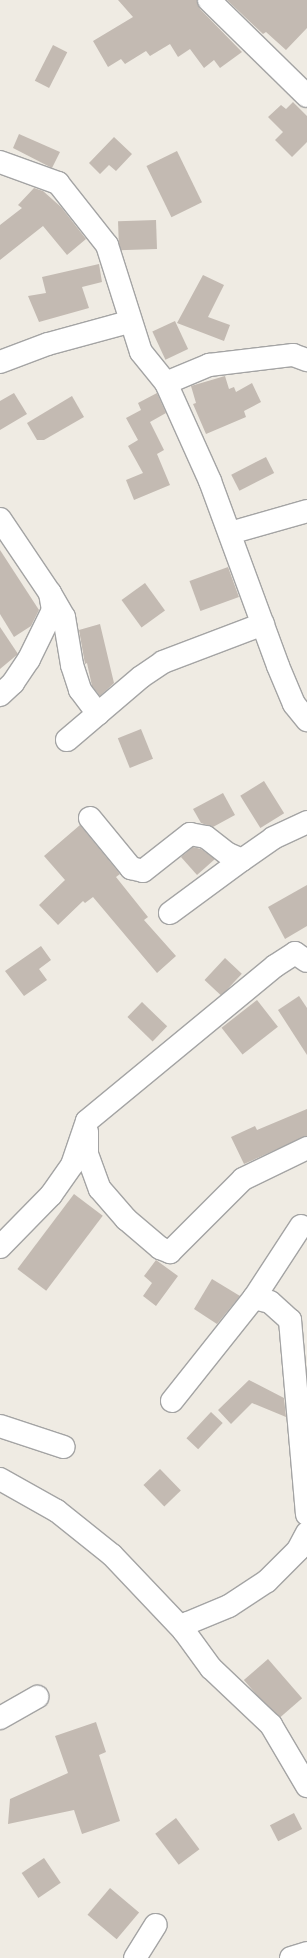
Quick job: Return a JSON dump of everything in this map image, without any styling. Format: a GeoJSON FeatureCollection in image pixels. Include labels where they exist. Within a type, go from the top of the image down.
{"type":"FeatureCollection","features":[{"type":"Feature","properties":{"kind":"street"},"geometry":{"type":"LineString","coordinates":[[209,0],[307,96]]}},
{"type":"Feature","properties":{"kind":"street"},"geometry":{"type":"LineString","coordinates":[[0,162],[58,183],[107,245],[129,322],[141,352],[166,383],[230,533],[294,704],[307,720]]}},
{"type":"Feature","properties":{"kind":"street"},"geometry":{"type":"LineString","coordinates":[[0,362],[48,344],[129,322]]}},
{"type":"Feature","properties":{"kind":"street"},"geometry":{"type":"LineString","coordinates":[[166,383],[209,365],[293,355],[307,360]]}},
{"type":"Feature","properties":{"kind":"street"},"geometry":{"type":"LineString","coordinates":[[230,533],[306,516]]}},
{"type":"Feature","properties":{"kind":"street"},"geometry":{"type":"LineString","coordinates":[[0,519],[50,593],[64,617],[72,665],[80,690],[98,714]]}},
{"type":"Feature","properties":{"kind":"street"},"geometry":{"type":"LineString","coordinates":[[0,695],[13,683],[29,659],[53,610],[50,593]]}},
{"type":"Feature","properties":{"kind":"street"},"geometry":{"type":"LineString","coordinates":[[67,740],[163,662],[263,624]]}},
{"type":"Feature","properties":{"kind":"street"},"geometry":{"type":"LineString","coordinates":[[90,818],[131,868],[143,871],[196,833],[242,860]]}},
{"type":"Feature","properties":{"kind":"street"},"geometry":{"type":"LineString","coordinates":[[170,913],[273,838],[307,822]]}},
{"type":"Feature","properties":{"kind":"street"},"geometry":{"type":"LineString","coordinates":[[0,1247],[51,1195],[72,1165],[87,1121],[275,966],[295,953],[307,961]]}},
{"type":"Feature","properties":{"kind":"street"},"geometry":{"type":"LineString","coordinates":[[87,1121],[87,1154],[100,1189],[126,1220],[160,1248],[170,1252],[243,1179],[307,1148]]}},
{"type":"Feature","properties":{"kind":"street"},"geometry":{"type":"LineString","coordinates":[[172,1401],[254,1298],[301,1226]]}},
{"type":"Feature","properties":{"kind":"street"},"geometry":{"type":"LineString","coordinates":[[254,1298],[270,1302],[290,1320],[307,1514]]}},
{"type":"Feature","properties":{"kind":"street"},"geometry":{"type":"LineString","coordinates":[[0,1426],[64,1447]]}},
{"type":"Feature","properties":{"kind":"street"},"geometry":{"type":"LineString","coordinates":[[0,1479],[57,1511],[112,1555],[184,1632],[211,1668],[271,1725],[307,1786]]}},
{"type":"Feature","properties":{"kind":"street"},"geometry":{"type":"LineString","coordinates":[[184,1632],[188,1623],[229,1606],[267,1581],[298,1550],[307,1534]]}},
{"type":"Feature","properties":{"kind":"street"},"geometry":{"type":"LineString","coordinates":[[0,1718],[22,1708],[37,1697]]}},
{"type":"Feature","properties":{"kind":"street"},"geometry":{"type":"LineString","coordinates":[[135,1958],[156,1925]]}},
{"type":"Feature","properties":{"kind":"street"},"geometry":{"type":"LineString","coordinates":[[291,1958],[307,1953]]}},
{"type":"Feature","properties":{"kind":"building"},"geometry":{"type":"Polygon","coordinates":[[[118,0],[197,0],[200,9],[242,52],[220,68],[214,60],[204,68],[190,49],[178,57],[170,44],[150,56],[146,51],[125,64],[121,59],[108,67],[93,41],[133,17],[118,0]]]}},
{"type":"Feature","properties":{"kind":"building"},"geometry":{"type":"Polygon","coordinates":[[[227,0],[307,0],[307,28],[286,50],[266,32],[263,34],[227,0]]]}},
{"type":"Feature","properties":{"kind":"building"},"geometry":{"type":"Polygon","coordinates":[[[53,45],[67,52],[49,88],[35,81],[53,45]]]}},
{"type":"Feature","properties":{"kind":"building"},"geometry":{"type":"Polygon","coordinates":[[[293,102],[307,116],[307,142],[292,157],[275,140],[283,132],[268,117],[281,105],[286,109],[293,102]]]}},
{"type":"Feature","properties":{"kind":"building"},"geometry":{"type":"Polygon","coordinates":[[[19,134],[60,152],[52,168],[13,148],[19,134]]]}},
{"type":"Feature","properties":{"kind":"building"},"geometry":{"type":"Polygon","coordinates":[[[114,137],[132,154],[116,171],[109,165],[100,174],[89,163],[114,137]]]}},
{"type":"Feature","properties":{"kind":"building"},"geometry":{"type":"Polygon","coordinates":[[[177,151],[202,202],[171,217],[146,166],[177,151]]]}},
{"type":"Feature","properties":{"kind":"building"},"geometry":{"type":"Polygon","coordinates":[[[34,188],[43,191],[61,207],[86,239],[67,255],[43,226],[0,260],[0,225],[22,208],[18,205],[34,188]]]}},
{"type":"Feature","properties":{"kind":"building"},"geometry":{"type":"Polygon","coordinates":[[[156,220],[157,249],[119,250],[118,221],[156,220]]]}},
{"type":"Feature","properties":{"kind":"building"},"geometry":{"type":"Polygon","coordinates":[[[99,264],[102,282],[82,287],[89,308],[39,322],[28,296],[46,293],[42,277],[99,264]]]}},
{"type":"Feature","properties":{"kind":"building"},"geometry":{"type":"Polygon","coordinates":[[[203,275],[224,285],[208,317],[230,325],[224,341],[177,323],[203,275]]]}},
{"type":"Feature","properties":{"kind":"building"},"geometry":{"type":"Polygon","coordinates":[[[175,321],[188,349],[165,360],[152,332],[175,321]]]}},
{"type":"Feature","properties":{"kind":"building"},"geometry":{"type":"Polygon","coordinates":[[[225,376],[229,389],[234,387],[236,392],[252,383],[261,402],[244,411],[246,417],[206,434],[193,404],[196,403],[191,386],[225,376]]]}},
{"type":"Feature","properties":{"kind":"building"},"geometry":{"type":"Polygon","coordinates":[[[14,393],[27,414],[0,430],[0,401],[14,393]]]}},
{"type":"Feature","properties":{"kind":"building"},"geometry":{"type":"Polygon","coordinates":[[[157,393],[166,413],[150,422],[164,450],[157,454],[170,485],[134,500],[126,480],[143,473],[128,446],[138,440],[126,418],[141,410],[138,403],[157,393]]]}},
{"type":"Feature","properties":{"kind":"building"},"geometry":{"type":"Polygon","coordinates":[[[72,396],[84,417],[44,440],[37,440],[27,423],[72,396]]]}},
{"type":"Feature","properties":{"kind":"building"},"geometry":{"type":"Polygon","coordinates":[[[266,457],[274,473],[239,491],[231,475],[266,457]]]}},
{"type":"Feature","properties":{"kind":"building"},"geometry":{"type":"Polygon","coordinates":[[[0,550],[39,610],[31,626],[14,637],[0,614],[0,550]]]}},
{"type":"Feature","properties":{"kind":"building"},"geometry":{"type":"Polygon","coordinates":[[[228,567],[239,597],[200,611],[189,581],[228,567]]]}},
{"type":"Feature","properties":{"kind":"building"},"geometry":{"type":"Polygon","coordinates":[[[145,583],[165,611],[142,628],[122,600],[145,583]]]}},
{"type":"Feature","properties":{"kind":"building"},"geometry":{"type":"Polygon","coordinates":[[[100,624],[114,683],[100,696],[92,686],[87,663],[85,664],[79,630],[100,624]]]}},
{"type":"Feature","properties":{"kind":"building"},"geometry":{"type":"Polygon","coordinates":[[[0,627],[18,654],[0,669],[0,627]]]}},
{"type":"Feature","properties":{"kind":"building"},"geometry":{"type":"Polygon","coordinates":[[[141,729],[153,759],[130,768],[118,738],[141,729]]]}},
{"type":"Feature","properties":{"kind":"building"},"geometry":{"type":"Polygon","coordinates":[[[264,781],[284,813],[260,828],[240,796],[264,781]]]}},
{"type":"Feature","properties":{"kind":"building"},"geometry":{"type":"Polygon","coordinates":[[[223,793],[235,815],[213,827],[201,823],[193,809],[223,793]]]}},
{"type":"Feature","properties":{"kind":"building"},"geometry":{"type":"Polygon","coordinates":[[[80,825],[120,874],[116,877],[148,917],[144,920],[176,956],[157,973],[93,897],[85,903],[83,901],[58,925],[39,905],[65,880],[44,856],[80,825]]]}},
{"type":"Feature","properties":{"kind":"building"},"geometry":{"type":"Polygon","coordinates":[[[193,847],[201,849],[215,859],[197,875],[181,857],[193,847]]]}},
{"type":"Feature","properties":{"kind":"building"},"geometry":{"type":"Polygon","coordinates":[[[307,885],[307,926],[285,939],[268,907],[307,885]]]}},
{"type":"Feature","properties":{"kind":"building"},"geometry":{"type":"Polygon","coordinates":[[[41,946],[51,960],[39,969],[47,980],[24,996],[5,971],[41,946]]]}},
{"type":"Feature","properties":{"kind":"building"},"geometry":{"type":"Polygon","coordinates":[[[225,958],[242,974],[221,996],[205,980],[225,958]]]}},
{"type":"Feature","properties":{"kind":"building"},"geometry":{"type":"Polygon","coordinates":[[[299,996],[307,1008],[307,1055],[278,1010],[299,996]]]}},
{"type":"Feature","properties":{"kind":"building"},"geometry":{"type":"Polygon","coordinates":[[[257,1000],[278,1027],[242,1054],[222,1028],[257,1000]]]}},
{"type":"Feature","properties":{"kind":"building"},"geometry":{"type":"Polygon","coordinates":[[[142,1002],[167,1026],[153,1041],[127,1017],[142,1002]]]}},
{"type":"Feature","properties":{"kind":"building"},"geometry":{"type":"Polygon","coordinates":[[[307,1109],[307,1136],[244,1164],[231,1137],[255,1126],[257,1130],[307,1109]]]}},
{"type":"Feature","properties":{"kind":"building"},"geometry":{"type":"Polygon","coordinates":[[[74,1194],[103,1216],[46,1291],[17,1269],[74,1194]]]}},
{"type":"Feature","properties":{"kind":"building"},"geometry":{"type":"Polygon","coordinates":[[[156,1260],[178,1276],[156,1306],[143,1296],[152,1283],[144,1276],[156,1260]]]}},
{"type":"Feature","properties":{"kind":"building"},"geometry":{"type":"Polygon","coordinates":[[[212,1279],[240,1296],[217,1324],[194,1309],[212,1279]]]}},
{"type":"Feature","properties":{"kind":"building"},"geometry":{"type":"Polygon","coordinates":[[[249,1380],[284,1398],[286,1417],[252,1403],[231,1424],[218,1410],[249,1380]]]}},
{"type":"Feature","properties":{"kind":"building"},"geometry":{"type":"Polygon","coordinates":[[[211,1412],[223,1423],[198,1449],[186,1438],[211,1412]]]}},
{"type":"Feature","properties":{"kind":"building"},"geometry":{"type":"Polygon","coordinates":[[[160,1469],[181,1491],[164,1507],[143,1485],[160,1469]]]}},
{"type":"Feature","properties":{"kind":"building"},"geometry":{"type":"Polygon","coordinates":[[[268,1659],[302,1698],[278,1719],[244,1680],[268,1659]]]}},
{"type":"Feature","properties":{"kind":"building"},"geometry":{"type":"Polygon","coordinates":[[[96,1722],[106,1752],[99,1755],[120,1821],[82,1834],[74,1810],[8,1824],[10,1799],[68,1773],[55,1736],[96,1722]]]}},
{"type":"Feature","properties":{"kind":"building"},"geometry":{"type":"Polygon","coordinates":[[[294,1813],[302,1829],[278,1841],[270,1825],[294,1813]]]}},
{"type":"Feature","properties":{"kind":"building"},"geometry":{"type":"Polygon","coordinates":[[[176,1818],[199,1849],[179,1865],[155,1834],[176,1818]]]}},
{"type":"Feature","properties":{"kind":"building"},"geometry":{"type":"Polygon","coordinates":[[[44,1858],[61,1883],[38,1898],[22,1873],[44,1858]]]}},
{"type":"Feature","properties":{"kind":"building"},"geometry":{"type":"Polygon","coordinates":[[[110,1888],[139,1912],[117,1939],[88,1915],[110,1888]]]}}]}
